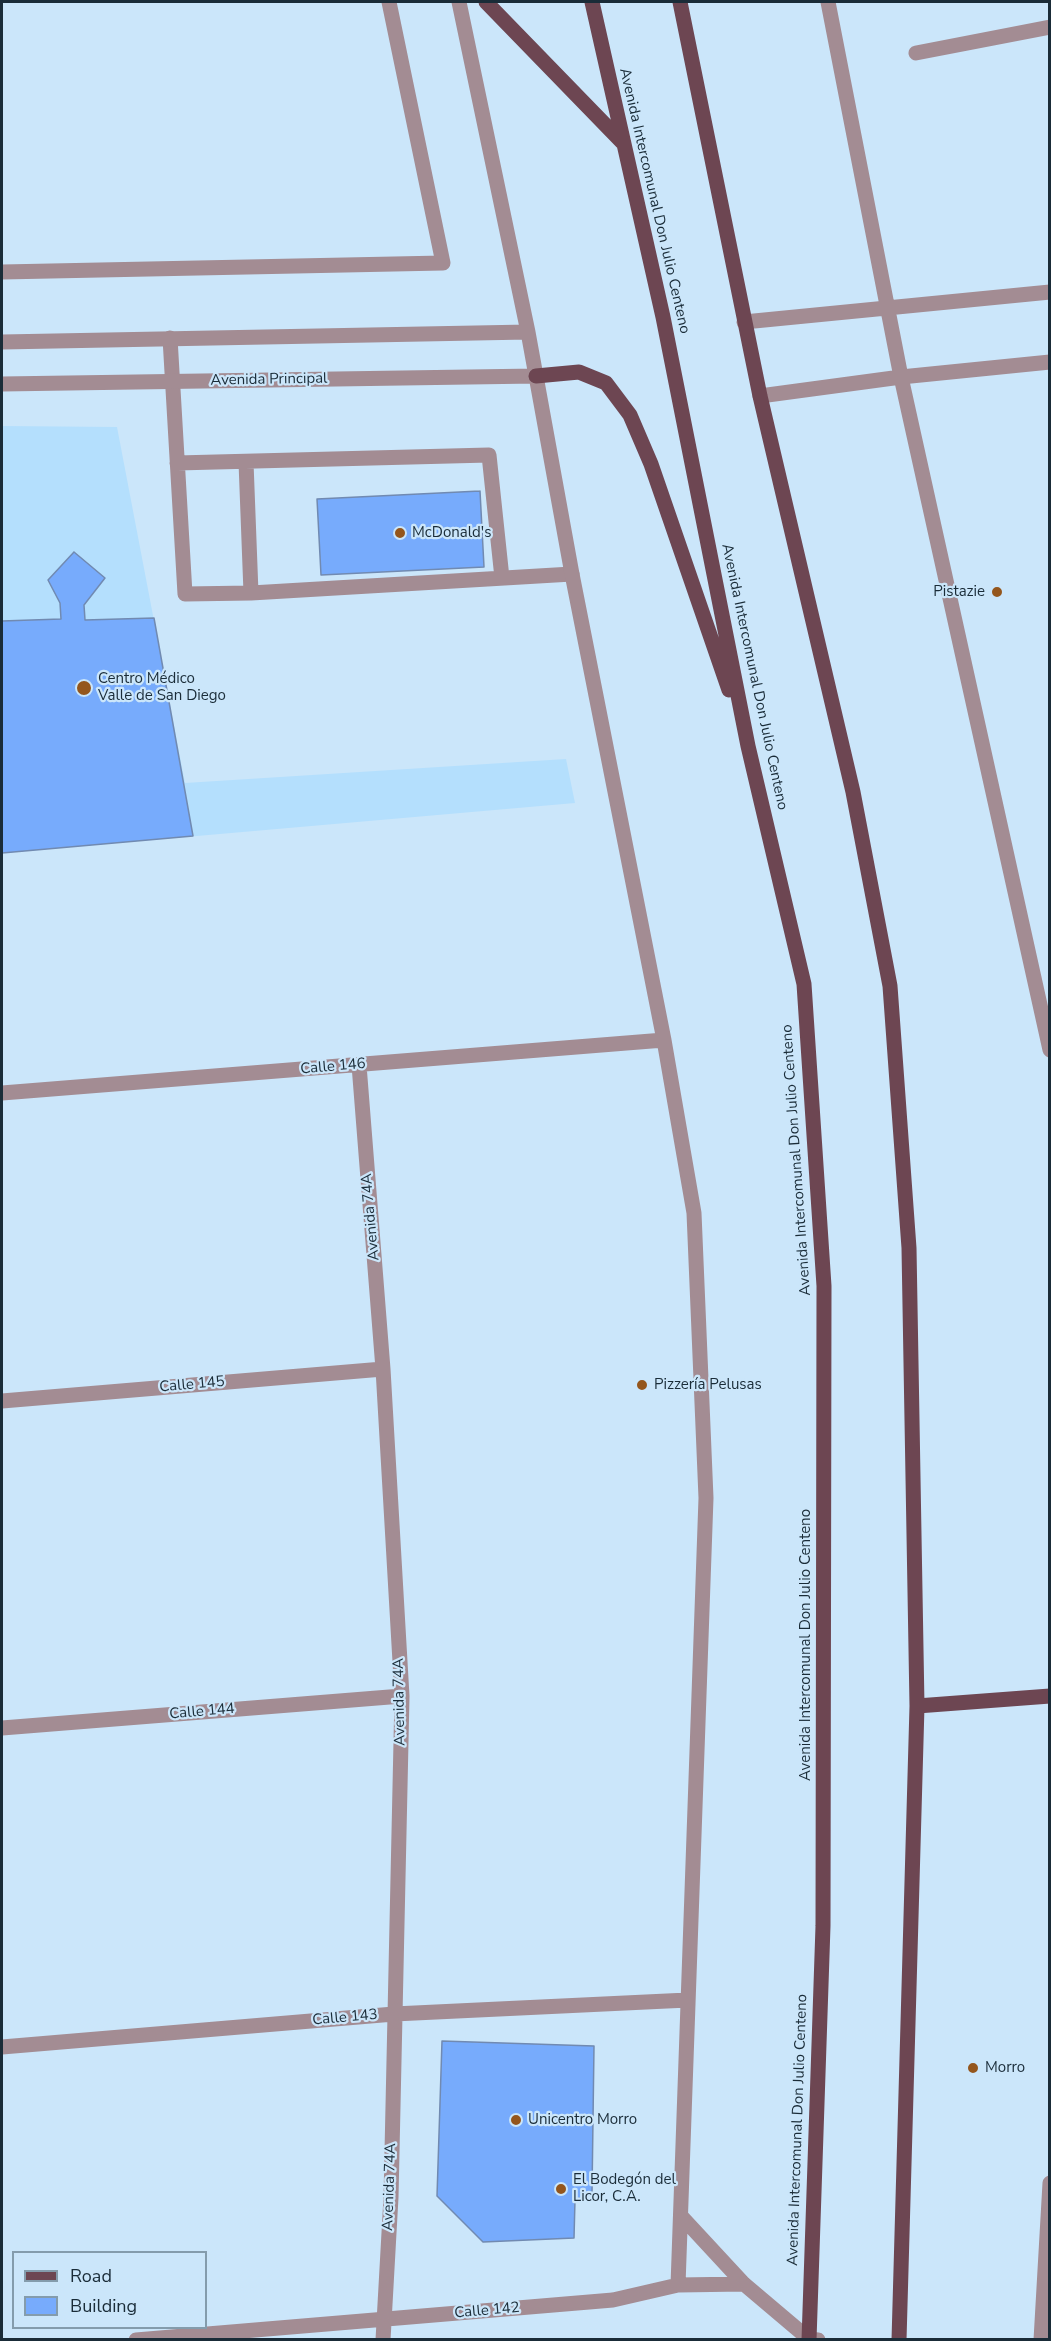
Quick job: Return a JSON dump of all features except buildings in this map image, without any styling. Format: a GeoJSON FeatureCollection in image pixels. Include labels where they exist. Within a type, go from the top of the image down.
{"type":"FeatureCollection","features":[{"type":"Feature","properties":{"kind":"main road"},"geometry":{"type":"LineString","coordinates":[[486,2],[622,143]]}},
{"type":"Feature","properties":{"kind":"main road","name":"Avenida Intercomunal Don Julio Centeno"},"geometry":{"type":"LineString","coordinates":[[592,2],[663,317],[748,746],[804,984],[824,1286],[823,1926],[809,2339]]}},
{"type":"Feature","properties":{"kind":"main road"},"geometry":{"type":"LineString","coordinates":[[680,2],[760,396],[853,792],[890,986],[909,1248],[917,1706],[899,2340]]}},
{"type":"Feature","properties":{"kind":"main road"},"geometry":{"type":"LineString","coordinates":[[536,376],[579,372],[606,383],[630,415],[651,464],[748,746]]}},
{"type":"Feature","properties":{"kind":"main road"},"geometry":{"type":"LineString","coordinates":[[917,1706],[1050,1696]]}},
{"type":"Feature","properties":{"kind":"street"},"geometry":{"type":"LineString","coordinates":[[2,272],[442,263],[389,2]]}},
{"type":"Feature","properties":{"kind":"street"},"geometry":{"type":"LineString","coordinates":[[459,2],[528,332],[572,574],[664,1040],[694,1213],[706,1498],[678,2285]]}},
{"type":"Feature","properties":{"kind":"street"},"geometry":{"type":"LineString","coordinates":[[828,2],[901,377],[1050,1050]]}},
{"type":"Feature","properties":{"kind":"street"},"geometry":{"type":"LineString","coordinates":[[916,53],[1050,27]]}},
{"type":"Feature","properties":{"kind":"street"},"geometry":{"type":"LineString","coordinates":[[744,322],[888,306],[1050,292]]}},
{"type":"Feature","properties":{"kind":"street"},"geometry":{"type":"LineString","coordinates":[[2,342],[528,332]]}},
{"type":"Feature","properties":{"kind":"street"},"geometry":{"type":"LineString","coordinates":[[170,338],[185,594],[251,593],[572,574]]}},
{"type":"Feature","properties":{"kind":"street"},"geometry":{"type":"LineString","coordinates":[[760,396],[901,377],[1050,362]]}},
{"type":"Feature","properties":{"kind":"street","name":"Avenida Principal"},"geometry":{"type":"LineString","coordinates":[[2,384],[536,376]]}},
{"type":"Feature","properties":{"kind":"street"},"geometry":{"type":"LineString","coordinates":[[177,463],[489,455],[502,578]]}},
{"type":"Feature","properties":{"kind":"street"},"geometry":{"type":"LineString","coordinates":[[246,462],[251,593]]}},
{"type":"Feature","properties":{"kind":"street","name":"Calle 146"},"geometry":{"type":"LineString","coordinates":[[2,1094],[664,1040]]}},
{"type":"Feature","properties":{"kind":"street","name":"Avenida 74A"},"geometry":{"type":"LineString","coordinates":[[359,1065],[383,1369],[402,1696],[391,2197],[383,2340]]}},
{"type":"Feature","properties":{"kind":"street","name":"Calle 145"},"geometry":{"type":"LineString","coordinates":[[2,1401],[383,1369]]}},
{"type":"Feature","properties":{"kind":"street","name":"Calle 144"},"geometry":{"type":"LineString","coordinates":[[2,1728],[402,1696]]}},
{"type":"Feature","properties":{"kind":"street","name":"Calle 143"},"geometry":{"type":"LineString","coordinates":[[2,2047],[394,2014],[688,2000]]}},
{"type":"Feature","properties":{"kind":"street"},"geometry":{"type":"LineString","coordinates":[[1041,2340],[1050,2183]]}},
{"type":"Feature","properties":{"kind":"street"},"geometry":{"type":"LineString","coordinates":[[681,2216],[744,2284],[809,2339],[818,2340]]}},
{"type":"Feature","properties":{"kind":"street","name":"Calle 142"},"geometry":{"type":"LineString","coordinates":[[136,2340],[613,2300],[678,2285],[744,2284]]}},
{"type":"Feature","properties":{"kind":"shaded area","name":"Centro Médico Valle de San Diego"},"geometry":{"type":"Polygon","coordinates":[[[2,426],[117,427],[185,783],[566,759],[575,803],[2,853],[2,426]]]}},
{"type":"Feature","properties":{"kind":"place","name":"McDonald's"},"geometry":{"type":"Point","coordinates":[400,533]}},
{"type":"Feature","properties":{"kind":"place","name":"Pistazie"},"geometry":{"type":"Point","coordinates":[997,592]}},
{"type":"Feature","properties":{"kind":"place","name":"Centro Médico Valle de San Diego"},"geometry":{"type":"Point","coordinates":[84,688]}},
{"type":"Feature","properties":{"kind":"place","name":"Pizzería Pelusas"},"geometry":{"type":"Point","coordinates":[642,1385]}},
{"type":"Feature","properties":{"kind":"place","name":"Morro"},"geometry":{"type":"Point","coordinates":[973,2068]}},
{"type":"Feature","properties":{"kind":"place","name":"Unicentro Morro"},"geometry":{"type":"Point","coordinates":[516,2120]}},
{"type":"Feature","properties":{"kind":"place","name":"El Bodegón del Licor, C.A."},"geometry":{"type":"Point","coordinates":[561,2189]}}]}
